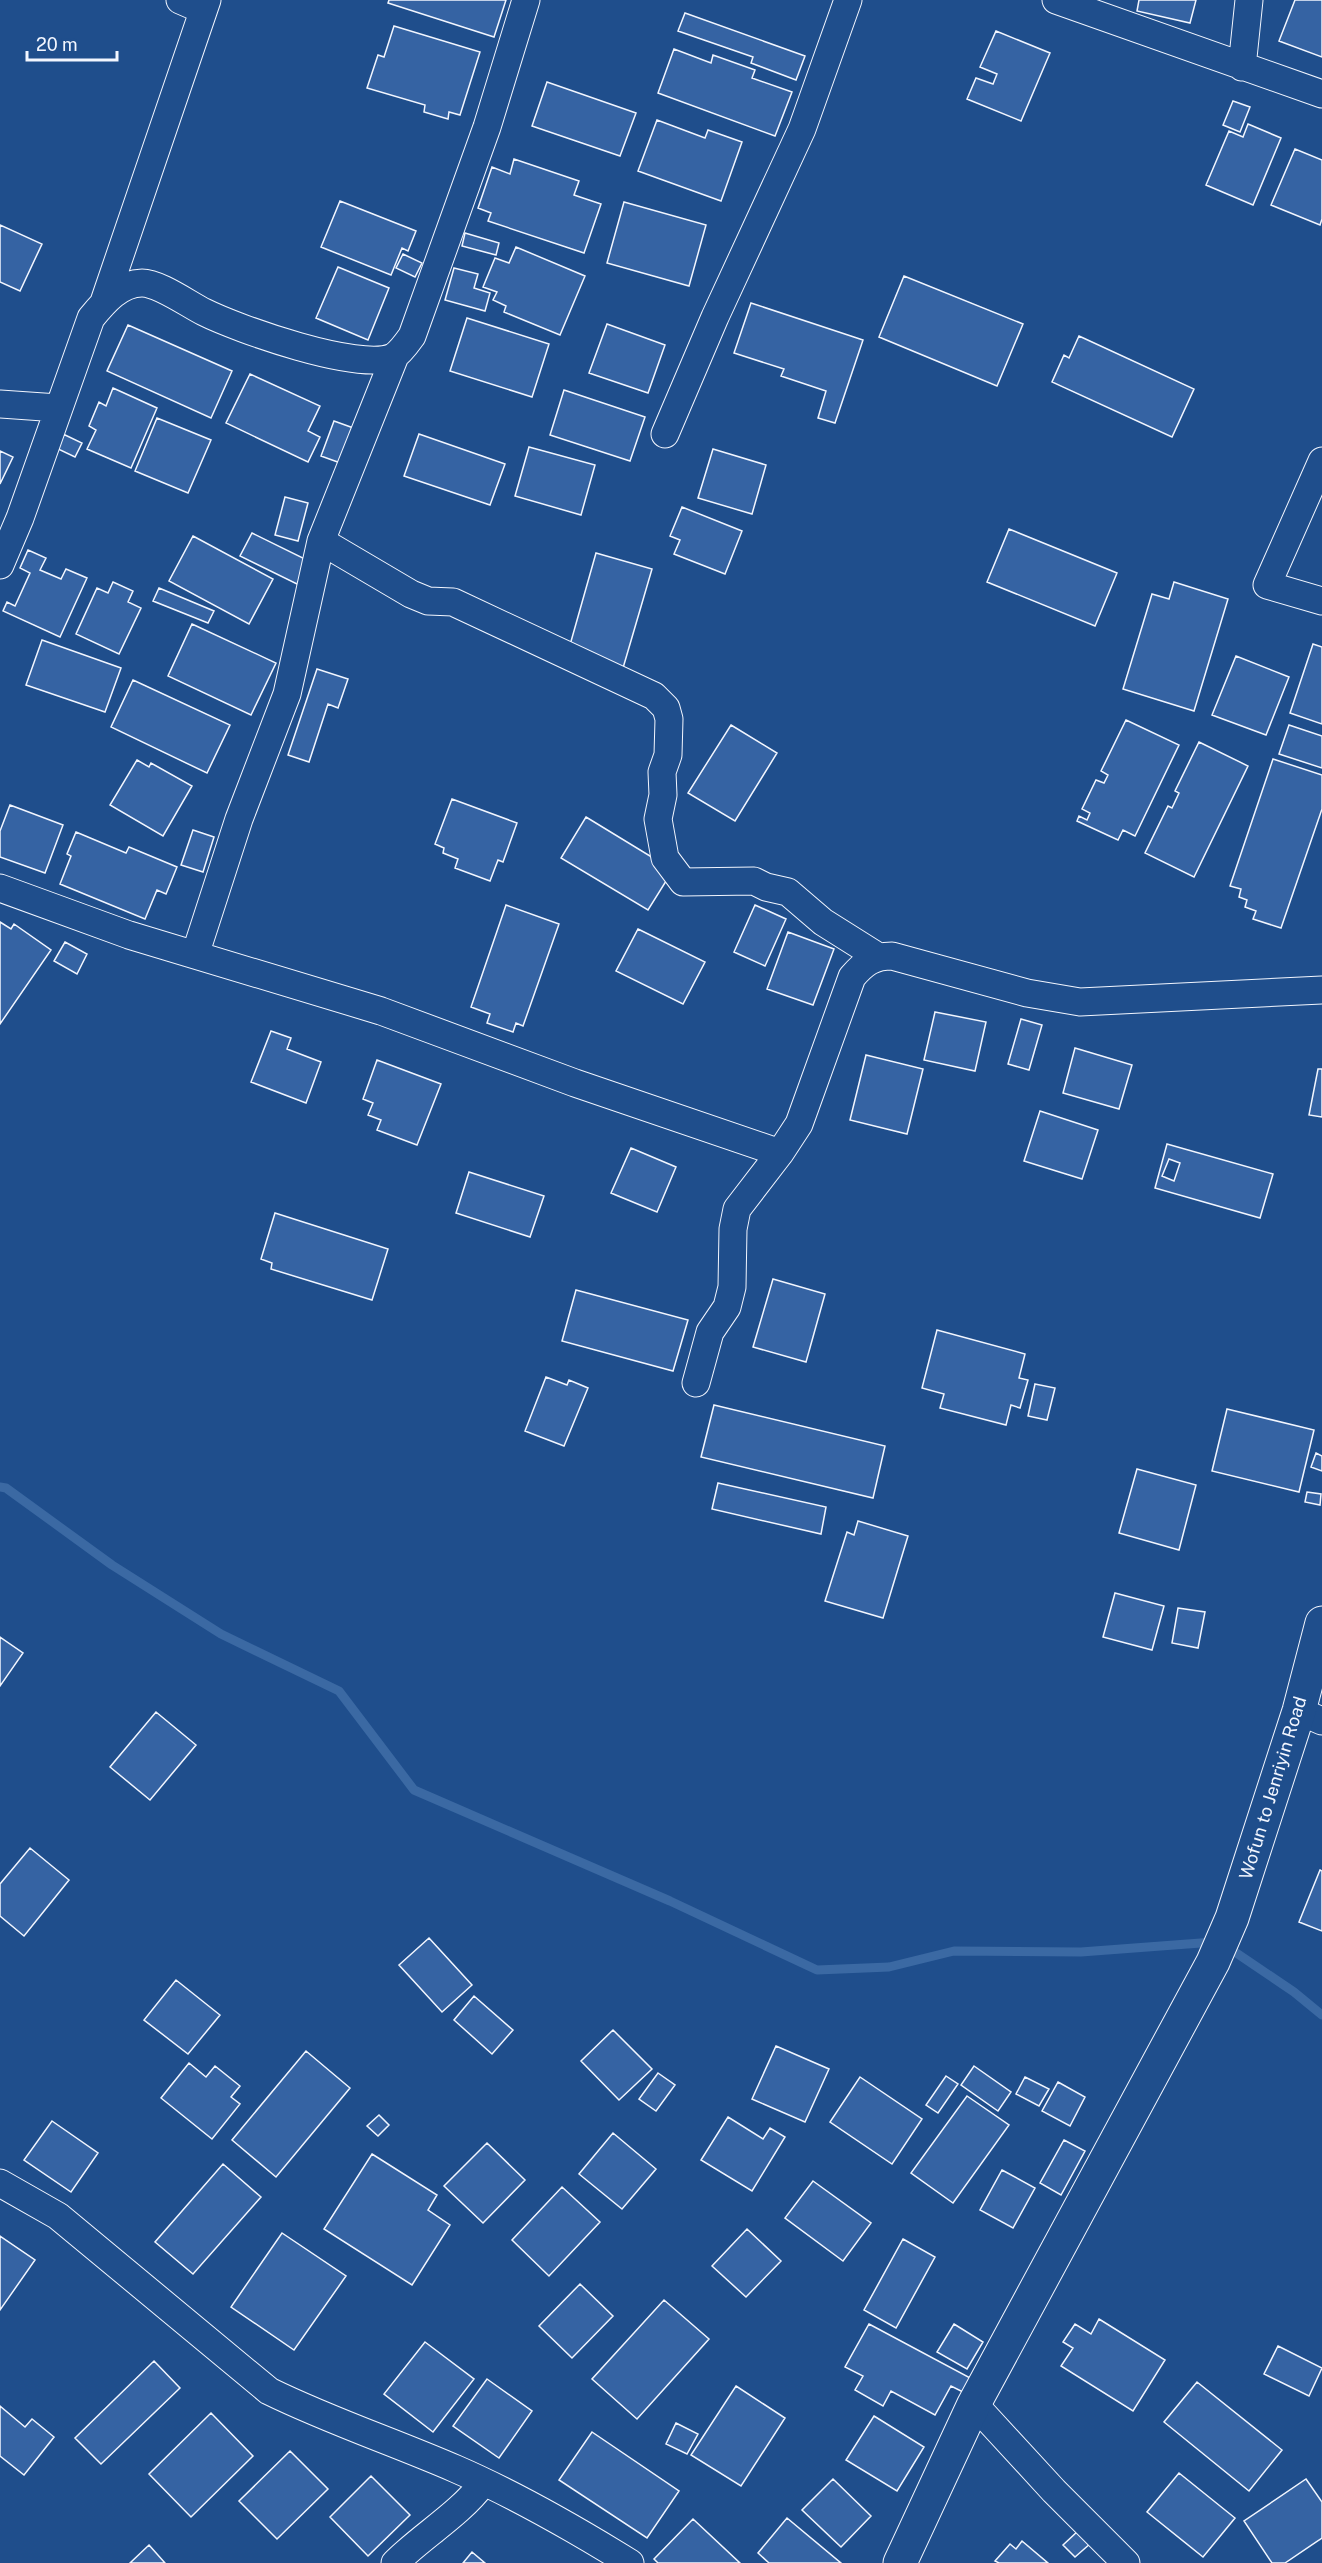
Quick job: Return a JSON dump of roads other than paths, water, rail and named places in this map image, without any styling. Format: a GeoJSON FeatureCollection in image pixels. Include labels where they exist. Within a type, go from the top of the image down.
{"type":"FeatureCollection","features":[{"type":"Feature","properties":{"kind":"street"},"geometry":{"type":"LineString","coordinates":[[195,955],[239,819],[287,694],[321,541],[395,356],[412,336],[487,127],[526,0]]}},
{"type":"Feature","properties":{"kind":"street"},"geometry":{"type":"LineString","coordinates":[[665,434],[715,317],[802,129],[848,0]]}},
{"type":"Feature","properties":{"kind":"street"},"geometry":{"type":"LineString","coordinates":[[1056,0],[1203,50],[1242,67],[1322,94]]}},
{"type":"Feature","properties":{"kind":"street"},"geometry":{"type":"LineString","coordinates":[[1242,67],[1249,0]]}},
{"type":"Feature","properties":{"kind":"street"},"geometry":{"type":"LineString","coordinates":[[104,302],[197,3]]}},
{"type":"Feature","properties":{"kind":"street"},"geometry":{"type":"LineString","coordinates":[[0,565],[20,518],[91,318],[104,302],[130,284],[144,282],[206,313],[257,334],[355,359],[380,360],[395,356]]}},
{"type":"Feature","properties":{"kind":"street"},"geometry":{"type":"LineString","coordinates":[[0,404],[58,408]]}},
{"type":"Feature","properties":{"kind":"street"},"geometry":{"type":"LineString","coordinates":[[1322,461],[1267,585],[1322,601]]}},
{"type":"Feature","properties":{"kind":"street"},"geometry":{"type":"LineString","coordinates":[[321,541],[411,594],[428,601],[453,602],[654,696],[666,708],[669,719],[668,755],[663,772],[663,795],[658,819],[665,858],[683,882],[754,881],[766,887],[788,892],[823,922],[877,956],[892,956],[1027,993],[1080,1002],[1322,990]]}},
{"type":"Feature","properties":{"kind":"street"},"geometry":{"type":"LineString","coordinates":[[0,888],[129,935],[381,1011],[575,1083],[780,1153]]}},
{"type":"Feature","properties":{"kind":"street"},"geometry":{"type":"LineString","coordinates":[[696,1383],[710,1332],[727,1307],[732,1287],[733,1229],[737,1209],[799,1124],[852,977],[863,965],[877,956]]}},
{"type":"Feature","properties":{"kind":"street","name":"Wofun to Jenriyin Road"},"geometry":{"type":"LineString","coordinates":[[900,2563],[974,2404],[1213,1962],[1310,1716],[1322,1623]]}},
{"type":"Feature","properties":{"kind":"street"},"geometry":{"type":"LineString","coordinates":[[0,2183],[58,2216],[269,2391],[305,2409],[458,2470],[586,2535],[630,2563]]}},
{"type":"Feature","properties":{"kind":"street"},"geometry":{"type":"LineString","coordinates":[[974,2404],[1054,2491],[1126,2563]]}},
{"type":"Feature","properties":{"kind":"street"},"geometry":{"type":"LineString","coordinates":[[395,2563],[416,2543],[469,2502],[483,2482]]}},
{"type":"Feature","properties":{"kind":"waterway"},"geometry":{"type":"LineString","coordinates":[[0,1487],[6,1488],[112,1565],[221,1634],[339,1691],[414,1790],[670,1901],[817,1970],[889,1967],[954,1951],[1081,1952],[1214,1942]]}},
{"type":"Feature","properties":{"kind":"waterway"},"geometry":{"type":"LineString","coordinates":[[1226,1946],[1294,1992],[1322,2015]]}}]}
